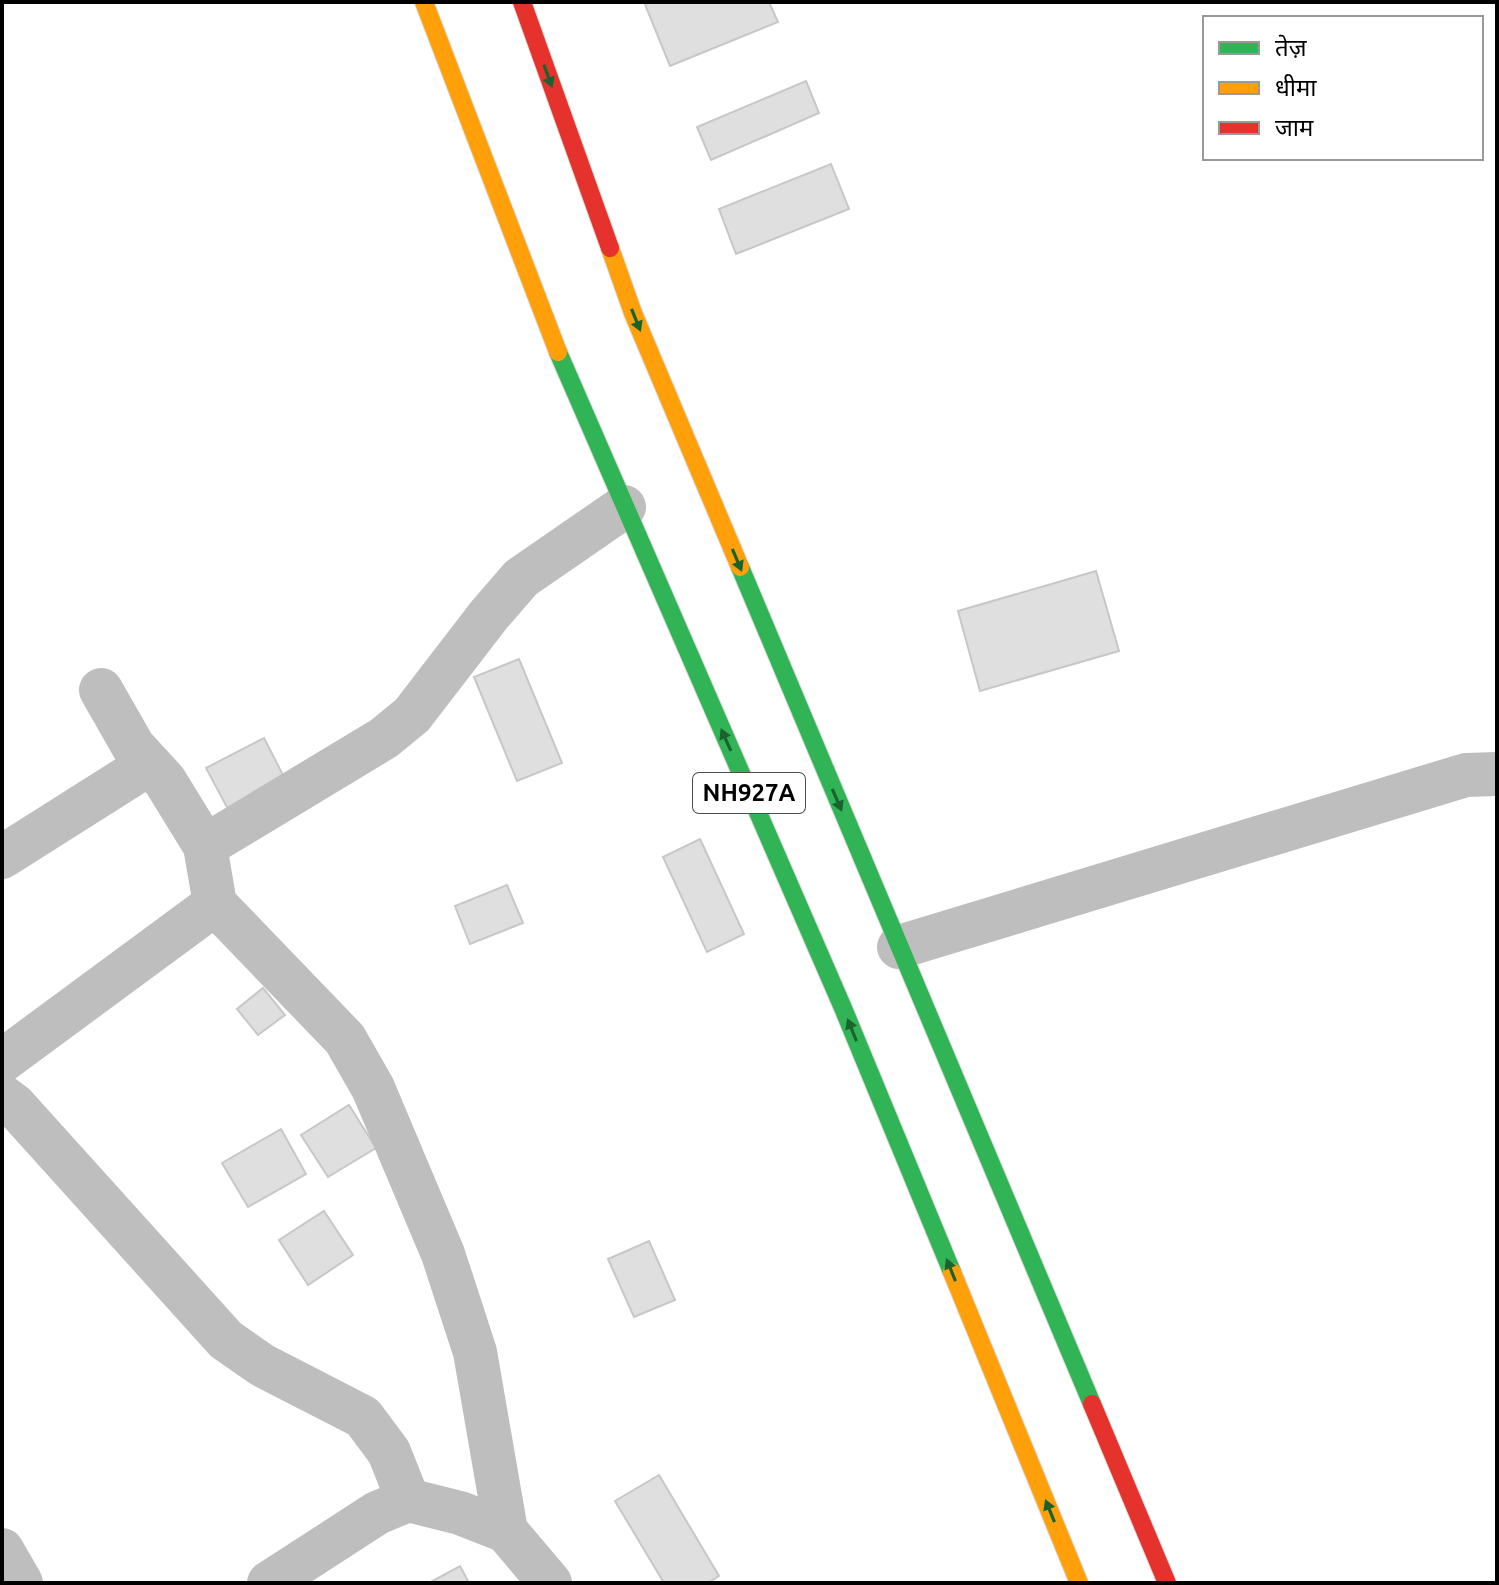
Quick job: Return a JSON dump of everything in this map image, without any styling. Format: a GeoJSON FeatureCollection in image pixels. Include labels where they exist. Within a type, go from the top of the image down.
{"type":"FeatureCollection","features":[{"type":"Feature","properties":{"kind":"highway","name":"NH927A"},"geometry":{"type":"LineString","coordinates":[[424,2],[566,371],[843,1008],[1079,1583]]}},
{"type":"Feature","properties":{"kind":"highway","name":"NH927A"},"geometry":{"type":"LineString","coordinates":[[522,2],[633,313],[1167,1583]]}},
{"type":"Feature","properties":{"kind":"street"},"geometry":{"type":"LineString","coordinates":[[205,846],[384,738],[412,715],[521,578],[624,507]]}},
{"type":"Feature","properties":{"kind":"street"},"geometry":{"type":"LineString","coordinates":[[101,690],[133,746],[165,781],[205,846],[215,904],[345,1039],[373,1088],[443,1254],[475,1352],[506,1531]]}},
{"type":"Feature","properties":{"kind":"street"},"geometry":{"type":"LineString","coordinates":[[899,947],[1482,775],[1497,742]]}},
{"type":"Feature","properties":{"kind":"street"},"geometry":{"type":"LineString","coordinates":[[2,857],[149,764]]}},
{"type":"Feature","properties":{"kind":"street"},"geometry":{"type":"LineString","coordinates":[[2,1061],[215,904]]}},
{"type":"Feature","properties":{"kind":"street"},"geometry":{"type":"LineString","coordinates":[[2,1096],[14,1105],[226,1340],[262,1365],[363,1417],[389,1452],[408,1500]]}},
{"type":"Feature","properties":{"kind":"street"},"geometry":{"type":"LineString","coordinates":[[269,1583],[377,1513],[408,1500],[460,1513],[506,1531],[550,1583]]}},
{"type":"Feature","properties":{"kind":"street"},"geometry":{"type":"LineString","coordinates":[[2,1550],[21,1583]]}},
{"type":"Feature","properties":{"kind":"building"},"geometry":{"type":"Polygon","coordinates":[[[644,2],[769,2],[778,22],[670,66],[644,2]]]}},
{"type":"Feature","properties":{"kind":"building"},"geometry":{"type":"Polygon","coordinates":[[[806,81],[819,113],[711,160],[697,127],[806,81]]]}},
{"type":"Feature","properties":{"kind":"building"},"geometry":{"type":"Polygon","coordinates":[[[831,164],[849,209],[736,254],[719,209],[831,164]]]}},
{"type":"Feature","properties":{"kind":"building"},"geometry":{"type":"Polygon","coordinates":[[[1096,571],[1119,651],[980,691],[958,611],[1096,571]]]}},
{"type":"Feature","properties":{"kind":"building"},"geometry":{"type":"Polygon","coordinates":[[[519,659],[562,763],[517,781],[474,677],[519,659]]]}},
{"type":"Feature","properties":{"kind":"building"},"geometry":{"type":"Polygon","coordinates":[[[264,738],[286,781],[229,811],[206,768],[264,738]]]}},
{"type":"Feature","properties":{"kind":"building"},"geometry":{"type":"Polygon","coordinates":[[[700,839],[744,934],[707,952],[663,857],[700,839]]]}},
{"type":"Feature","properties":{"kind":"building"},"geometry":{"type":"Polygon","coordinates":[[[507,885],[523,923],[470,944],[455,906],[507,885]]]}},
{"type":"Feature","properties":{"kind":"building"},"geometry":{"type":"Polygon","coordinates":[[[263,988],[285,1015],[258,1035],[237,1009],[263,988]]]}},
{"type":"Feature","properties":{"kind":"building"},"geometry":{"type":"Polygon","coordinates":[[[349,1105],[376,1148],[328,1177],[301,1135],[349,1105]]]}},
{"type":"Feature","properties":{"kind":"building"},"geometry":{"type":"Polygon","coordinates":[[[281,1129],[306,1174],[248,1207],[222,1163],[281,1129]]]}},
{"type":"Feature","properties":{"kind":"building"},"geometry":{"type":"Polygon","coordinates":[[[324,1211],[353,1255],[308,1285],[279,1240],[324,1211]]]}},
{"type":"Feature","properties":{"kind":"building"},"geometry":{"type":"Polygon","coordinates":[[[649,1241],[675,1300],[634,1317],[608,1259],[649,1241]]]}},
{"type":"Feature","properties":{"kind":"building"},"geometry":{"type":"Polygon","coordinates":[[[659,1475],[719,1576],[708,1583],[664,1583],[615,1501],[659,1475]]]}},
{"type":"Feature","properties":{"kind":"building"},"geometry":{"type":"Polygon","coordinates":[[[460,1566],[469,1583],[429,1583],[460,1566]]]}},
{"type":"Feature","properties":{"kind":"traffic: fast"},"geometry":{"type":"LineString","coordinates":[[558,352],[843,1008],[952,1272]]}},
{"type":"Feature","properties":{"kind":"traffic: fast"},"geometry":{"type":"LineString","coordinates":[[740,567],[1092,1404]]}},
{"type":"Feature","properties":{"kind":"traffic: slow"},"geometry":{"type":"LineString","coordinates":[[424,2],[558,352]]}},
{"type":"Feature","properties":{"kind":"traffic: slow"},"geometry":{"type":"LineString","coordinates":[[610,248],[633,313],[740,567]]}},
{"type":"Feature","properties":{"kind":"traffic: slow"},"geometry":{"type":"LineString","coordinates":[[952,1272],[1079,1583]]}},
{"type":"Feature","properties":{"kind":"traffic: jam"},"geometry":{"type":"LineString","coordinates":[[522,2],[610,248]]}},
{"type":"Feature","properties":{"kind":"traffic: jam"},"geometry":{"type":"LineString","coordinates":[[1092,1404],[1167,1583]]}}]}
